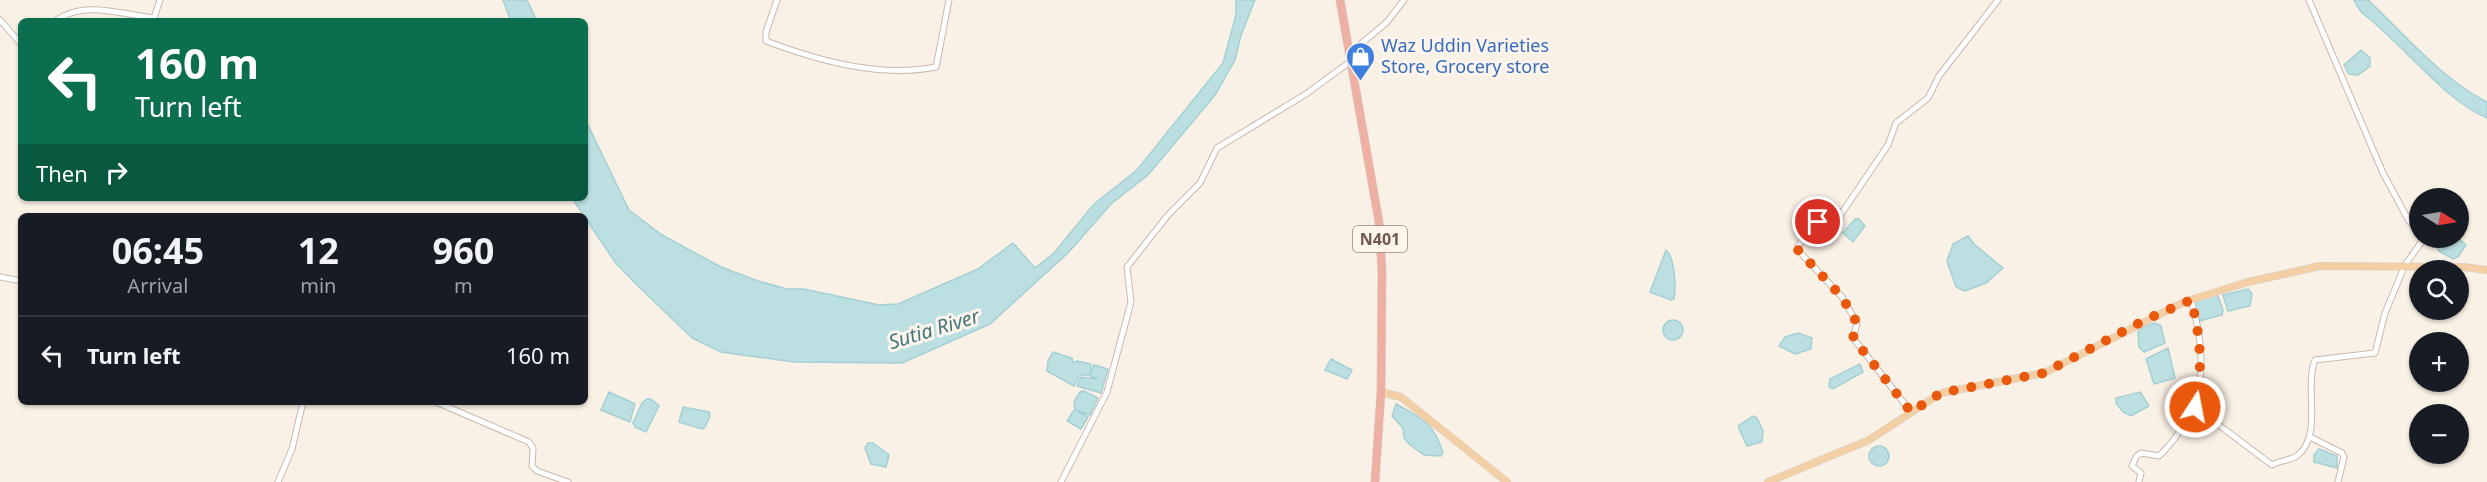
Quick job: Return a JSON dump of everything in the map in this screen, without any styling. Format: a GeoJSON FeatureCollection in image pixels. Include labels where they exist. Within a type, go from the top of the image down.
{"type":"FeatureCollection","features":[{"type":"Feature","properties":{"kind":"highway","name":"N401"},"geometry":{"type":"LineString","coordinates":[[1340,0],[1379,222],[1382,272],[1381,392],[1375,482]]}},
{"type":"Feature","properties":{"kind":"main road"},"geometry":{"type":"LineString","coordinates":[[1768,482],[1869,440],[1941,393],[2044,373],[2145,320],[2191,300],[2248,282],[2320,266],[2405,265],[2487,270]]}},
{"type":"Feature","properties":{"kind":"main road"},"geometry":{"type":"LineString","coordinates":[[1381,392],[1401,397],[1507,482]]}},
{"type":"Feature","properties":{"kind":"street"},"geometry":{"type":"LineString","coordinates":[[59,18],[71,9],[96,5],[154,18],[160,0]]}},
{"type":"Feature","properties":{"kind":"street"},"geometry":{"type":"LineString","coordinates":[[777,0],[766,32],[766,41],[861,68],[893,71],[936,67],[949,0]]}},
{"type":"Feature","properties":{"kind":"street"},"geometry":{"type":"LineString","coordinates":[[1061,482],[1107,392],[1131,302],[1127,267],[1168,215],[1200,183],[1217,148],[1306,94],[1387,22],[1404,0]]}},
{"type":"Feature","properties":{"kind":"street"},"geometry":{"type":"LineString","coordinates":[[1911,412],[1853,338],[1857,323],[1842,297],[1798,250],[1798,246],[1816,222],[1830,225],[1834,223],[1888,146],[1896,123],[1928,98],[1939,76],[1998,0]]}},
{"type":"Feature","properties":{"kind":"street"},"geometry":{"type":"LineString","coordinates":[[2309,0],[2383,173],[2409,221]]}},
{"type":"Feature","properties":{"kind":"street"},"geometry":{"type":"LineString","coordinates":[[0,20],[18,41]]}},
{"type":"Feature","properties":{"kind":"street"},"geometry":{"type":"LineString","coordinates":[[2195,407],[2272,465],[2296,457],[2310,437],[2312,416],[2310,408],[2315,360],[2374,353],[2385,313],[2405,265],[2417,248]]}},
{"type":"Feature","properties":{"kind":"street"},"geometry":{"type":"LineString","coordinates":[[0,277],[18,280]]}},
{"type":"Feature","properties":{"kind":"street"},"geometry":{"type":"LineString","coordinates":[[2139,482],[2141,473],[2132,466],[2136,457],[2141,453],[2159,456],[2195,407],[2200,384],[2201,355],[2200,338],[2191,300]]}},
{"type":"Feature","properties":{"kind":"street"},"geometry":{"type":"LineString","coordinates":[[278,482],[292,449],[302,405]]}},
{"type":"Feature","properties":{"kind":"street"},"geometry":{"type":"LineString","coordinates":[[443,405],[529,442],[533,448],[532,466],[537,471],[568,482]]}},
{"type":"Feature","properties":{"kind":"street"},"geometry":{"type":"LineString","coordinates":[[2310,437],[2342,453],[2344,457],[2338,482]]}},
{"type":"Feature","properties":{"kind":"water"},"geometry":{"type":"Polygon","coordinates":[[[503,0],[527,0],[536,18],[510,18],[503,0]]]}},
{"type":"Feature","properties":{"kind":"water","name":"Sutia River"},"geometry":{"type":"Polygon","coordinates":[[[1236,0],[1255,0],[1241,35],[1235,60],[1215,95],[1148,175],[1111,204],[1068,253],[990,324],[902,363],[794,362],[721,352],[692,338],[615,262],[588,222],[588,213],[582,213],[574,201],[588,201],[588,125],[629,210],[662,235],[721,267],[758,281],[787,289],[804,289],[879,305],[898,304],[978,269],[1013,243],[1035,268],[1054,253],[1094,204],[1137,170],[1223,63],[1236,15],[1236,0]]]}},
{"type":"Feature","properties":{"kind":"water"},"geometry":{"type":"Polygon","coordinates":[[[2354,0],[2368,0],[2439,69],[2487,102],[2487,118],[2471,110],[2439,85],[2361,12],[2354,0]]]}},
{"type":"Feature","properties":{"kind":"water"},"geometry":{"type":"Polygon","coordinates":[[[2361,50],[2370,58],[2370,66],[2358,75],[2349,74],[2344,65],[2361,50]]]}},
{"type":"Feature","properties":{"kind":"water"},"geometry":{"type":"Polygon","coordinates":[[[1855,219],[1859,219],[1865,226],[1853,242],[1843,233],[1855,219]]]}},
{"type":"Feature","properties":{"kind":"water"},"geometry":{"type":"Polygon","coordinates":[[[1968,236],[1975,245],[2003,268],[1986,283],[1965,291],[1956,287],[1947,261],[1953,244],[1968,236]]]}},
{"type":"Feature","properties":{"kind":"water"},"geometry":{"type":"Polygon","coordinates":[[[2437,248],[2464,248],[2458,257],[2453,259],[2437,248]]]}},
{"type":"Feature","properties":{"kind":"water"},"geometry":{"type":"Polygon","coordinates":[[[1666,250],[1674,273],[1674,299],[1671,300],[1650,292],[1666,250]]]}},
{"type":"Feature","properties":{"kind":"water"},"geometry":{"type":"Polygon","coordinates":[[[2248,289],[2252,294],[2250,306],[2228,311],[2223,295],[2248,289]]]}},
{"type":"Feature","properties":{"kind":"water"},"geometry":{"type":"Polygon","coordinates":[[[2217,294],[2223,310],[2222,315],[2199,321],[2195,307],[2197,301],[2217,294]]]}},
{"type":"Feature","properties":{"kind":"water"},"geometry":{"type":"Polygon","coordinates":[[[1673,320],[1680,323],[1683,330],[1680,337],[1673,340],[1666,337],[1663,330],[1666,323],[1673,320]]]}},
{"type":"Feature","properties":{"kind":"water"},"geometry":{"type":"Polygon","coordinates":[[[2155,323],[2161,326],[2165,343],[2144,352],[2139,347],[2138,332],[2143,327],[2155,323]]]}},
{"type":"Feature","properties":{"kind":"water"},"geometry":{"type":"Polygon","coordinates":[[[1798,333],[1812,338],[1811,349],[1795,354],[1779,346],[1785,337],[1798,333]]]}},
{"type":"Feature","properties":{"kind":"water"},"geometry":{"type":"Polygon","coordinates":[[[2168,348],[2175,378],[2154,384],[2146,359],[2168,348]]]}},
{"type":"Feature","properties":{"kind":"water"},"geometry":{"type":"Polygon","coordinates":[[[1053,352],[1072,358],[1073,363],[1077,361],[1091,364],[1090,374],[1094,365],[1108,369],[1101,393],[1077,386],[1081,377],[1097,379],[1089,375],[1080,375],[1074,386],[1047,371],[1048,361],[1053,352]]]}},
{"type":"Feature","properties":{"kind":"water"},"geometry":{"type":"Polygon","coordinates":[[[1331,359],[1352,370],[1347,379],[1325,370],[1331,359]]]}},
{"type":"Feature","properties":{"kind":"water"},"geometry":{"type":"Polygon","coordinates":[[[1860,364],[1863,372],[1833,389],[1829,387],[1830,379],[1860,364]]]}},
{"type":"Feature","properties":{"kind":"water"},"geometry":{"type":"Polygon","coordinates":[[[1084,391],[1098,398],[1090,415],[1076,410],[1088,417],[1081,429],[1067,421],[1075,409],[1074,402],[1080,392],[1084,391]]]}},
{"type":"Feature","properties":{"kind":"water"},"geometry":{"type":"Polygon","coordinates":[[[609,392],[635,404],[630,422],[601,410],[609,392]]]}},
{"type":"Feature","properties":{"kind":"water"},"geometry":{"type":"Polygon","coordinates":[[[2140,392],[2149,406],[2131,416],[2123,412],[2116,403],[2116,398],[2140,392]]]}},
{"type":"Feature","properties":{"kind":"water"},"geometry":{"type":"Polygon","coordinates":[[[651,399],[659,406],[646,432],[635,427],[633,423],[642,403],[651,399]]]}},
{"type":"Feature","properties":{"kind":"water"},"geometry":{"type":"Polygon","coordinates":[[[1396,404],[1431,427],[1443,453],[1441,456],[1424,455],[1409,444],[1404,438],[1403,428],[1392,416],[1396,404]]]}},
{"type":"Feature","properties":{"kind":"water"},"geometry":{"type":"Polygon","coordinates":[[[683,407],[709,412],[710,416],[705,427],[702,429],[679,422],[683,407]]]}},
{"type":"Feature","properties":{"kind":"water"},"geometry":{"type":"Polygon","coordinates":[[[1753,416],[1757,418],[1763,431],[1762,442],[1747,446],[1738,426],[1753,416]]]}},
{"type":"Feature","properties":{"kind":"water"},"geometry":{"type":"Polygon","coordinates":[[[868,443],[873,443],[889,455],[886,467],[871,464],[865,448],[868,443]]]}},
{"type":"Feature","properties":{"kind":"water"},"geometry":{"type":"Polygon","coordinates":[[[1875,446],[1883,446],[1889,452],[1889,460],[1883,466],[1875,466],[1869,460],[1869,452],[1875,446]]]}},
{"type":"Feature","properties":{"kind":"water"},"geometry":{"type":"Polygon","coordinates":[[[2319,449],[2337,456],[2337,468],[2314,462],[2314,455],[2319,449]]]}},
{"type":"Feature","properties":{"kind":"place","name":"Waz Uddin Varieties Store, Grocery store"},"geometry":{"type":"Point","coordinates":[1360,82]}},
{"type":"Feature","properties":{"kind":"route"},"geometry":{"type":"LineString","coordinates":[[1818,222],[1800,242],[1798,250],[1842,297],[1854,314],[1857,323],[1853,338],[1911,412],[1941,393],[1965,386],[2044,373],[2145,320],[2191,300],[2201,351],[2200,384],[2195,407]]}}]}
